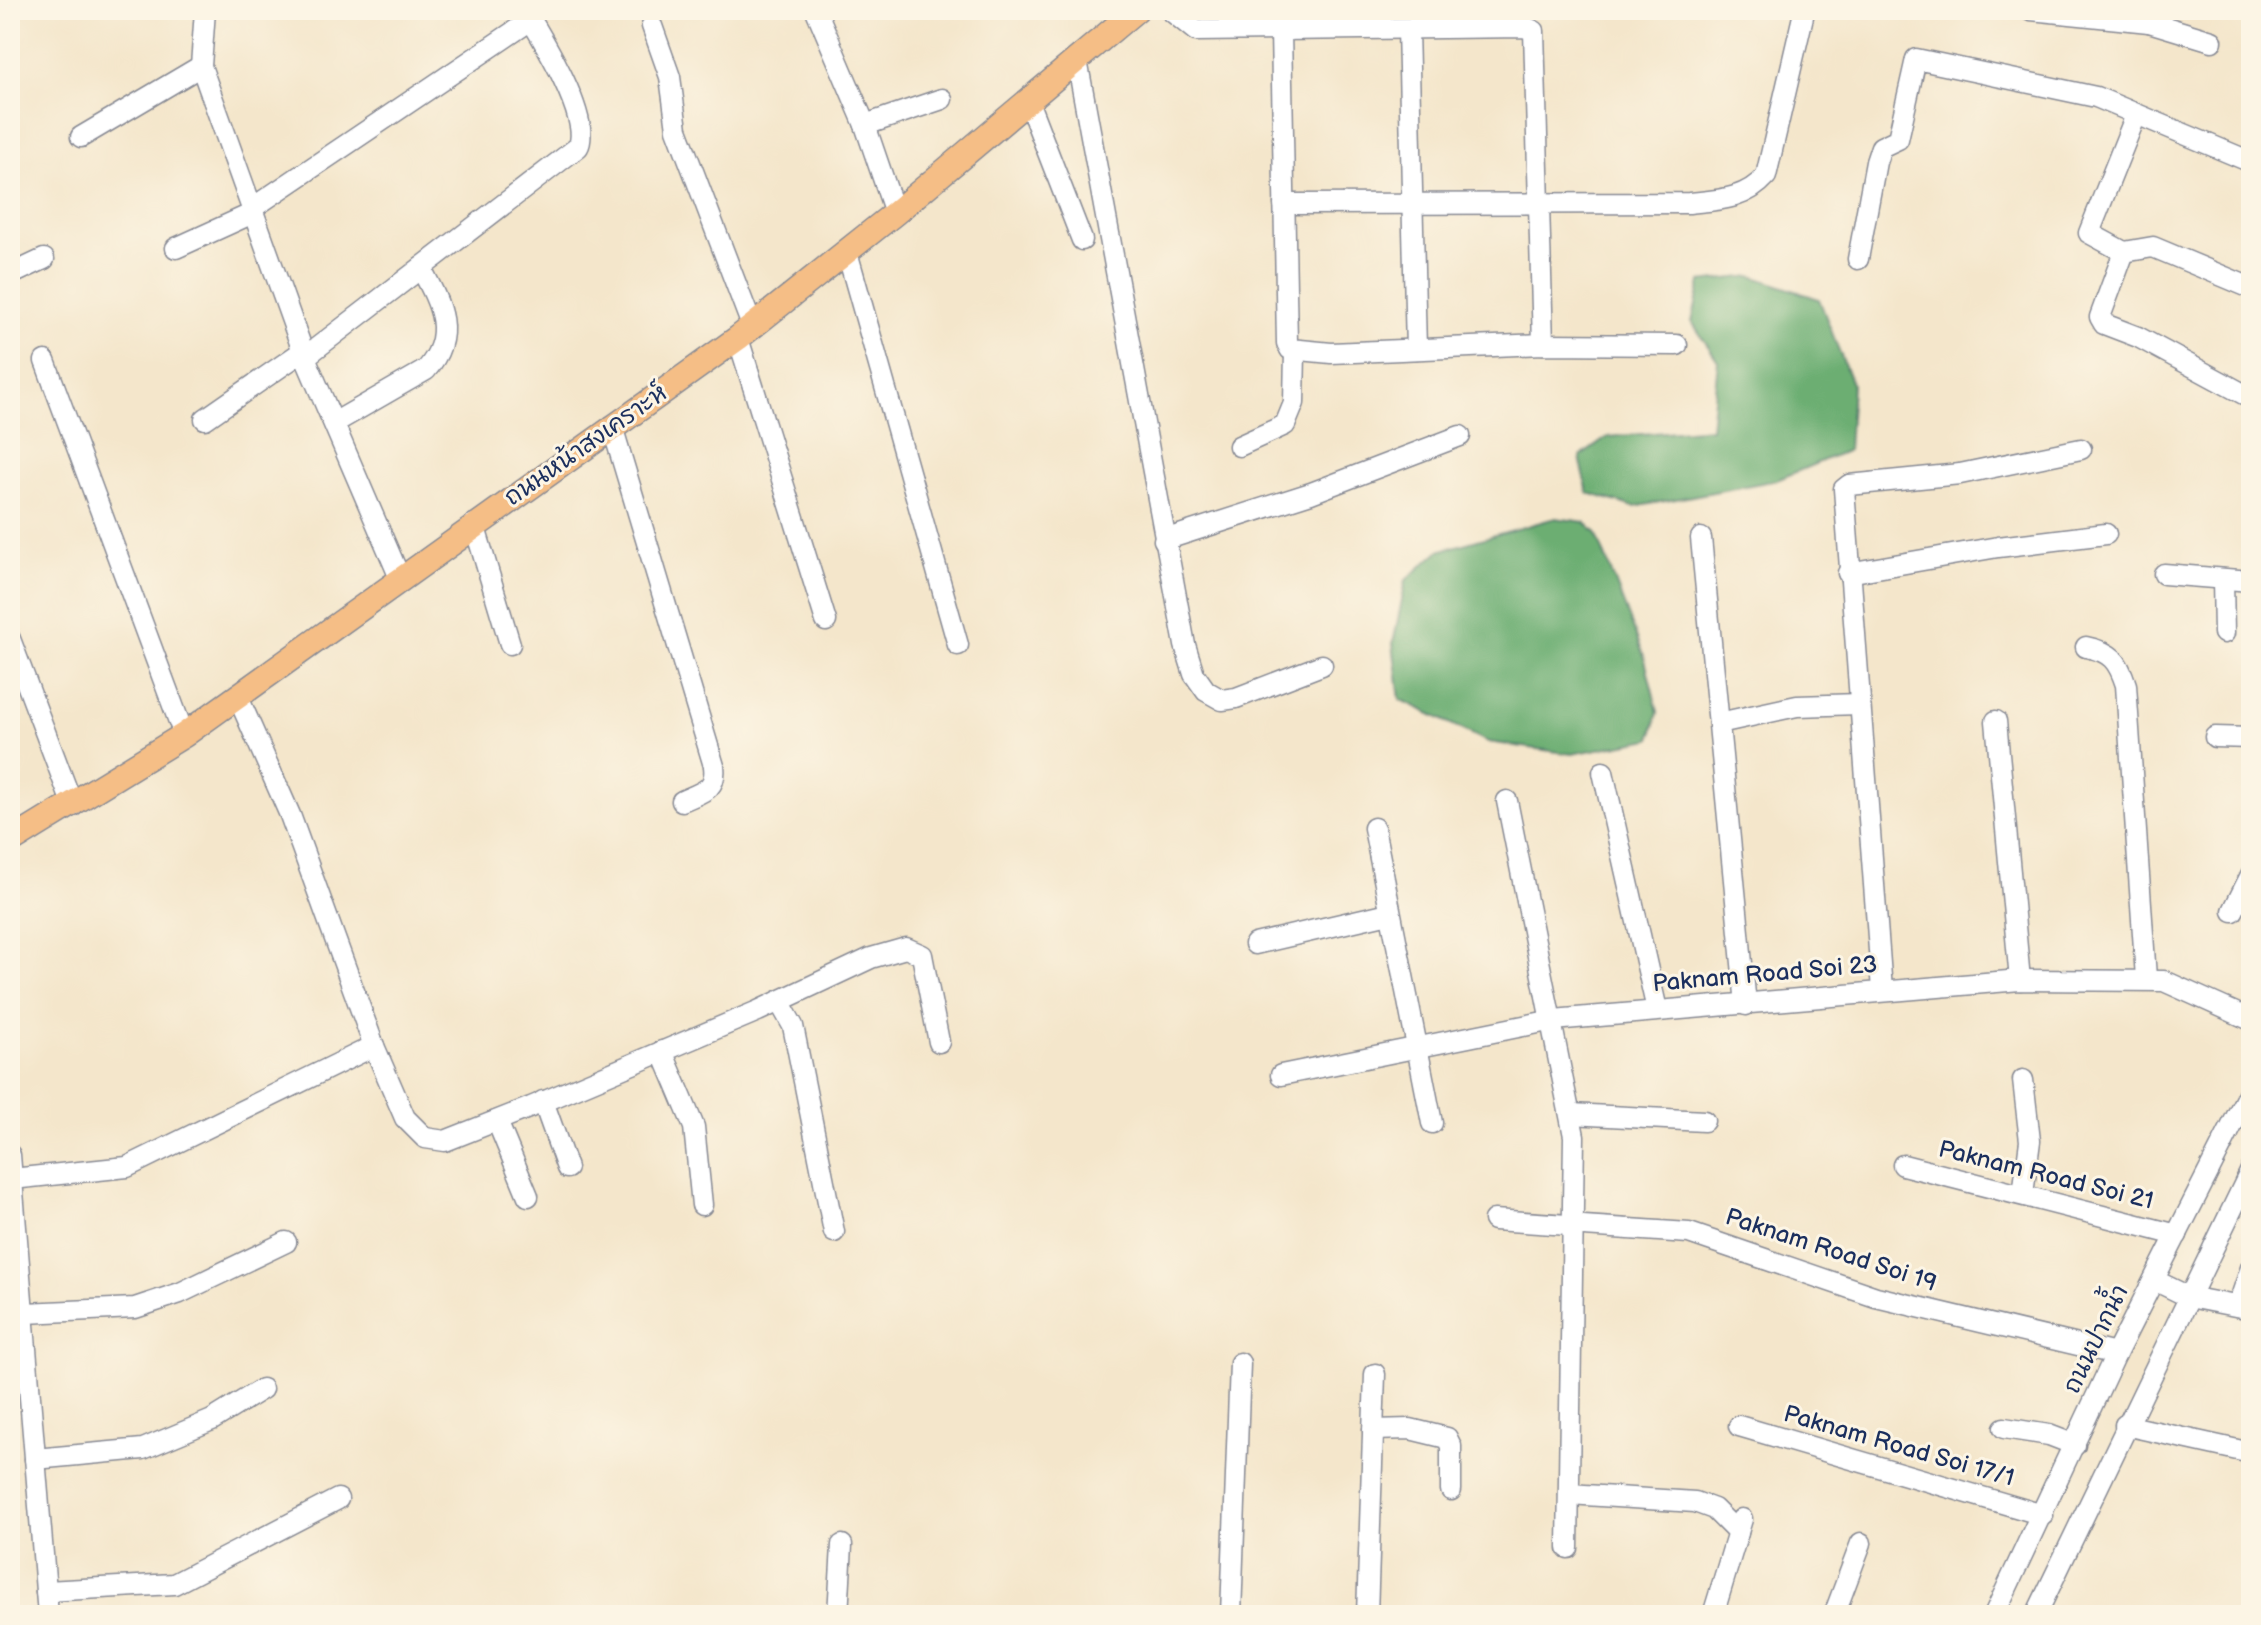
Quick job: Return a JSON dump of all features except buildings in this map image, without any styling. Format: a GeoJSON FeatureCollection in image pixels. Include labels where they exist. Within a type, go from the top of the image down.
{"type":"FeatureCollection","features":[{"type":"Feature","properties":{"kind":"main road","name":"ถนนหน้าสงเคราะห์"},"geometry":{"type":"LineString","coordinates":[[10,842],[184,735],[745,332],[895,213],[1136,10]]}},
{"type":"Feature","properties":{"kind":"street"},"geometry":{"type":"LineString","coordinates":[[205,10],[201,66],[304,354],[400,578]]}},
{"type":"Feature","properties":{"kind":"street"},"geometry":{"type":"LineString","coordinates":[[816,10],[865,125],[895,213]]}},
{"type":"Feature","properties":{"kind":"street"},"geometry":{"type":"LineString","coordinates":[[1170,10],[1196,31],[1525,27],[1534,31],[1543,344]]}},
{"type":"Feature","properties":{"kind":"street"},"geometry":{"type":"LineString","coordinates":[[2031,10],[2144,16],[2212,41]]}},
{"type":"Feature","properties":{"kind":"street"},"geometry":{"type":"LineString","coordinates":[[1284,204],[1689,203],[1733,198],[1754,190],[1766,176],[1804,12]]}},
{"type":"Feature","properties":{"kind":"street"},"geometry":{"type":"LineString","coordinates":[[176,248],[252,211],[528,15],[551,54],[582,127],[582,140],[578,147],[304,354],[205,419]]}},
{"type":"Feature","properties":{"kind":"street"},"geometry":{"type":"LineString","coordinates":[[652,26],[670,77],[677,129],[745,332],[826,621]]}},
{"type":"Feature","properties":{"kind":"street"},"geometry":{"type":"LineString","coordinates":[[1408,29],[1416,349]]}},
{"type":"Feature","properties":{"kind":"street"},"geometry":{"type":"LineString","coordinates":[[1281,31],[1287,343],[1295,351],[1543,344],[1677,345]]}},
{"type":"Feature","properties":{"kind":"street"},"geometry":{"type":"LineString","coordinates":[[1858,259],[1876,162],[1881,147],[1898,139],[1916,59],[2096,97],[2251,162]]}},
{"type":"Feature","properties":{"kind":"street"},"geometry":{"type":"LineString","coordinates":[[1077,60],[1164,540],[1189,661],[1206,691],[1222,700],[1236,698],[1322,665]]}},
{"type":"Feature","properties":{"kind":"street"},"geometry":{"type":"LineString","coordinates":[[81,137],[201,66]]}},
{"type":"Feature","properties":{"kind":"street"},"geometry":{"type":"LineString","coordinates":[[865,125],[942,99]]}},
{"type":"Feature","properties":{"kind":"street"},"geometry":{"type":"LineString","coordinates":[[1028,101],[1082,240]]}},
{"type":"Feature","properties":{"kind":"street"},"geometry":{"type":"LineString","coordinates":[[2136,115],[2089,233],[2124,252],[2153,247],[2251,288]]}},
{"type":"Feature","properties":{"kind":"street"},"geometry":{"type":"LineString","coordinates":[[847,252],[958,645]]}},
{"type":"Feature","properties":{"kind":"street"},"geometry":{"type":"LineString","coordinates":[[2124,252],[2100,317],[2104,324],[2138,337],[2251,398]]}},
{"type":"Feature","properties":{"kind":"street"},"geometry":{"type":"LineString","coordinates":[[10,275],[44,259]]}},
{"type":"Feature","properties":{"kind":"street"},"geometry":{"type":"LineString","coordinates":[[334,423],[426,370],[438,357],[445,327],[439,301],[421,268]]}},
{"type":"Feature","properties":{"kind":"street"},"geometry":{"type":"LineString","coordinates":[[1239,446],[1285,425],[1294,403],[1295,351]]}},
{"type":"Feature","properties":{"kind":"street"},"geometry":{"type":"LineString","coordinates":[[45,361],[184,735]]}},
{"type":"Feature","properties":{"kind":"street"},"geometry":{"type":"LineString","coordinates":[[612,426],[714,766],[716,779],[712,787],[682,801]]}},
{"type":"Feature","properties":{"kind":"street"},"geometry":{"type":"LineString","coordinates":[[1164,540],[1311,493],[1460,436]]}},
{"type":"Feature","properties":{"kind":"street"},"geometry":{"type":"LineString","coordinates":[[1882,990],[1843,496],[1849,485],[1960,474],[2081,449]]}},
{"type":"Feature","properties":{"kind":"street"},"geometry":{"type":"LineString","coordinates":[[474,524],[510,644]]}},
{"type":"Feature","properties":{"kind":"street"},"geometry":{"type":"LineString","coordinates":[[1848,573],[2106,534]]}},
{"type":"Feature","properties":{"kind":"street"},"geometry":{"type":"LineString","coordinates":[[1701,538],[1746,1005]]}},
{"type":"Feature","properties":{"kind":"street"},"geometry":{"type":"LineString","coordinates":[[2164,574],[2251,581]]}},
{"type":"Feature","properties":{"kind":"street"},"geometry":{"type":"LineString","coordinates":[[2223,579],[2224,633]]}},
{"type":"Feature","properties":{"kind":"street"},"geometry":{"type":"LineString","coordinates":[[10,639],[73,806]]}},
{"type":"Feature","properties":{"kind":"street"},"geometry":{"type":"LineString","coordinates":[[2086,647],[2109,653],[2119,663],[2126,685],[2146,978]]}},
{"type":"Feature","properties":{"kind":"street"},"geometry":{"type":"LineString","coordinates":[[238,697],[290,815],[374,1046],[405,1118],[425,1138],[445,1141],[497,1121],[779,1001],[871,958],[899,949],[913,949],[922,955],[939,1042]]}},
{"type":"Feature","properties":{"kind":"street"},"geometry":{"type":"LineString","coordinates":[[1719,723],[1797,706],[1859,704]]}},
{"type":"Feature","properties":{"kind":"street"},"geometry":{"type":"LineString","coordinates":[[1996,721],[2020,980]]}},
{"type":"Feature","properties":{"kind":"street"},"geometry":{"type":"LineString","coordinates":[[2215,737],[2251,738]]}},
{"type":"Feature","properties":{"kind":"street"},"geometry":{"type":"LineString","coordinates":[[1603,772],[1657,1010]]}},
{"type":"Feature","properties":{"kind":"street"},"geometry":{"type":"LineString","coordinates":[[1507,801],[1571,1114],[1575,1226],[1568,1548]]}},
{"type":"Feature","properties":{"kind":"street"},"geometry":{"type":"LineString","coordinates":[[1374,828],[1432,1123]]}},
{"type":"Feature","properties":{"kind":"street"},"geometry":{"type":"LineString","coordinates":[[2233,911],[2251,875]]}},
{"type":"Feature","properties":{"kind":"street"},"geometry":{"type":"LineString","coordinates":[[1255,944],[1389,913]]}},
{"type":"Feature","properties":{"kind":"street","name":"Paknam Road Soi 23"},"geometry":{"type":"LineString","coordinates":[[1281,1075],[1553,1020],[2020,980],[2146,978],[2177,984],[2251,1020]]}},
{"type":"Feature","properties":{"kind":"street"},"geometry":{"type":"LineString","coordinates":[[779,1001],[793,1026],[834,1232]]}},
{"type":"Feature","properties":{"kind":"street"},"geometry":{"type":"LineString","coordinates":[[12,1179],[127,1167],[374,1046]]}},
{"type":"Feature","properties":{"kind":"street"},"geometry":{"type":"LineString","coordinates":[[662,1051],[694,1127],[702,1205]]}},
{"type":"Feature","properties":{"kind":"street"},"geometry":{"type":"LineString","coordinates":[[2023,1080],[2030,1141],[2023,1194]]}},
{"type":"Feature","properties":{"kind":"street","name":"ถนนปากน้ำ"},"geometry":{"type":"LineString","coordinates":[[1994,1615],[2116,1354],[2251,1088]]}},
{"type":"Feature","properties":{"kind":"street"},"geometry":{"type":"LineString","coordinates":[[543,1101],[567,1168]]}},
{"type":"Feature","properties":{"kind":"street"},"geometry":{"type":"LineString","coordinates":[[1571,1114],[1704,1121]]}},
{"type":"Feature","properties":{"kind":"street"},"geometry":{"type":"LineString","coordinates":[[497,1121],[528,1196]]}},
{"type":"Feature","properties":{"kind":"street"},"geometry":{"type":"LineString","coordinates":[[10,1155],[15,1274],[25,1313],[48,1615]]}},
{"type":"Feature","properties":{"kind":"street","name":"Paknam Road Soi 21"},"geometry":{"type":"LineString","coordinates":[[1903,1165],[2177,1235]]}},
{"type":"Feature","properties":{"kind":"street"},"geometry":{"type":"LineString","coordinates":[[2036,1615],[2125,1425],[2251,1170]]}},
{"type":"Feature","properties":{"kind":"street","name":"Paknam Road Soi 19"},"geometry":{"type":"LineString","coordinates":[[1494,1220],[1689,1233],[1876,1297],[2116,1354]]}},
{"type":"Feature","properties":{"kind":"street"},"geometry":{"type":"LineString","coordinates":[[25,1313],[135,1308],[180,1293],[286,1242]]}},
{"type":"Feature","properties":{"kind":"street"},"geometry":{"type":"LineString","coordinates":[[2154,1280],[2189,1297],[2244,1307],[2251,1268]]}},
{"type":"Feature","properties":{"kind":"street"},"geometry":{"type":"LineString","coordinates":[[1231,1615],[1240,1363]]}},
{"type":"Feature","properties":{"kind":"street"},"geometry":{"type":"LineString","coordinates":[[1367,1615],[1375,1374]]}},
{"type":"Feature","properties":{"kind":"street"},"geometry":{"type":"LineString","coordinates":[[35,1459],[143,1449],[212,1420],[262,1389]]}},
{"type":"Feature","properties":{"kind":"street"},"geometry":{"type":"LineString","coordinates":[[2125,1425],[2251,1453]]}},
{"type":"Feature","properties":{"kind":"street","name":"Paknam Road Soi 17/1"},"geometry":{"type":"LineString","coordinates":[[1739,1426],[2043,1515]]}},
{"type":"Feature","properties":{"kind":"street"},"geometry":{"type":"LineString","coordinates":[[2004,1428],[2049,1435],[2075,1445]]}},
{"type":"Feature","properties":{"kind":"street"},"geometry":{"type":"LineString","coordinates":[[1373,1430],[1410,1429],[1447,1438],[1451,1446],[1451,1490]]}},
{"type":"Feature","properties":{"kind":"street"},"geometry":{"type":"LineString","coordinates":[[1569,1494],[1695,1502],[1714,1509],[1740,1525],[1713,1615]]}},
{"type":"Feature","properties":{"kind":"street"},"geometry":{"type":"LineString","coordinates":[[46,1591],[174,1584],[338,1499]]}},
{"type":"Feature","properties":{"kind":"street"},"geometry":{"type":"LineString","coordinates":[[1834,1615],[1861,1543]]}},
{"type":"Feature","properties":{"kind":"street"},"geometry":{"type":"LineString","coordinates":[[838,1615],[842,1545]]}},
{"type":"Feature","properties":{"kind":"green space"},"geometry":{"type":"Polygon","coordinates":[[[1752,276],[1819,299],[1852,384],[1848,450],[1777,480],[1634,507],[1588,493],[1580,457],[1608,437],[1711,428],[1718,361],[1692,322],[1701,282],[1752,276]]]}},
{"type":"Feature","properties":{"kind":"green space"},"geometry":{"type":"Polygon","coordinates":[[[1555,518],[1585,522],[1596,533],[1644,656],[1658,712],[1651,739],[1572,754],[1488,742],[1400,699],[1393,644],[1406,580],[1439,551],[1555,518]]]}}]}
